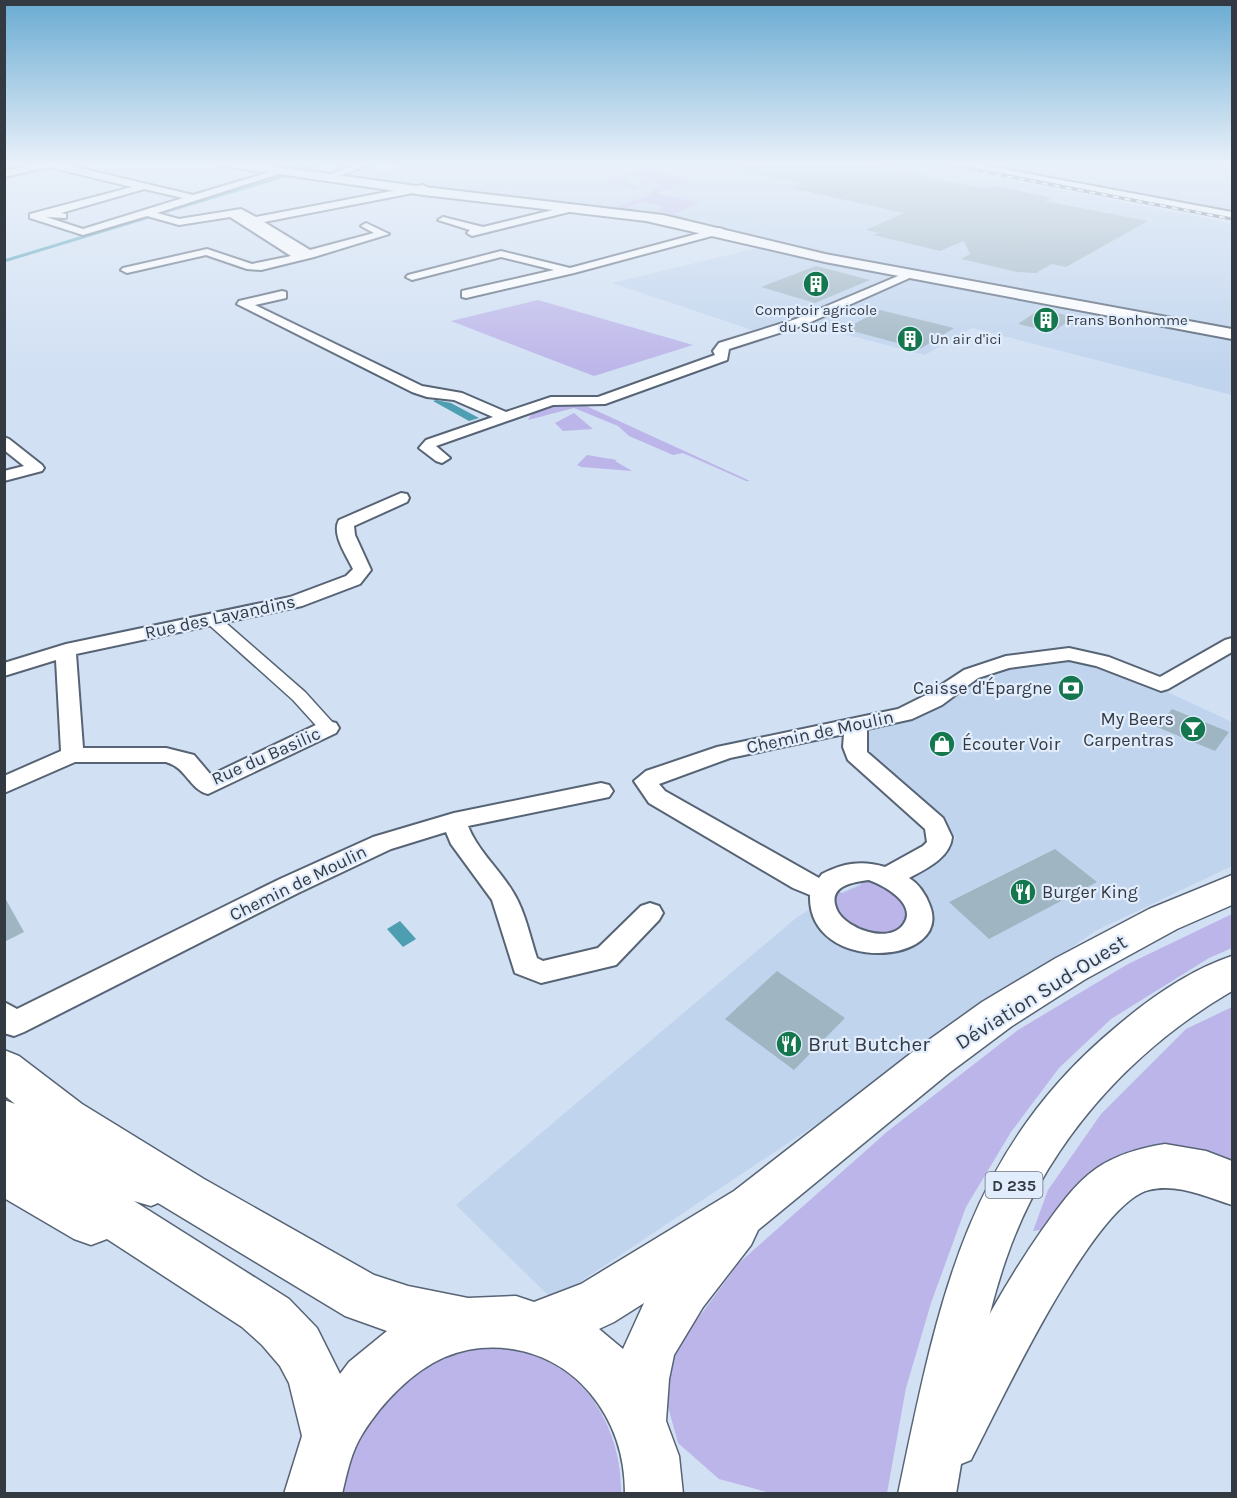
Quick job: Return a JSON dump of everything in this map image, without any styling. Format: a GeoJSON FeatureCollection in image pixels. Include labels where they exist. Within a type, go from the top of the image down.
{"type":"FeatureCollection","features":[{"type":"Feature","properties":{"kind":"main road","name":"Déviation Sud-Ouest"},"geometry":{"type":"LineString","coordinates":[[751,1207],[865,1113],[997,1014],[1070,969],[1163,919],[1233,889]]}},
{"type":"Feature","properties":{"kind":"main road","name":"D 235"},"geometry":{"type":"LineString","coordinates":[[929,1488],[965,1309],[993,1228],[1025,1162],[1062,1111],[1098,1069],[1170,1007],[1233,972]]}},
{"type":"Feature","properties":{"kind":"main road"},"geometry":{"type":"LineString","coordinates":[[4,1069],[66,1118],[187,1195],[363,1298],[408,1312],[466,1323]]}},
{"type":"Feature","properties":{"kind":"main road"},"geometry":{"type":"LineString","coordinates":[[10,1144],[187,1195]]}},
{"type":"Feature","properties":{"kind":"main road"},"geometry":{"type":"LineString","coordinates":[[10,1144],[163,1260],[229,1291],[273,1317],[292,1337],[308,1362],[315,1379],[330,1436]]}},
{"type":"Feature","properties":{"kind":"main road"},"geometry":{"type":"LineString","coordinates":[[929,1488],[1034,1286],[1081,1216],[1098,1198],[1120,1178],[1138,1170],[1157,1167],[1186,1169],[1233,1183]]}},
{"type":"Feature","properties":{"kind":"main road"},"geometry":{"type":"LineString","coordinates":[[538,1326],[596,1304],[751,1207]]}},
{"type":"Feature","properties":{"kind":"main road"},"geometry":{"type":"LineString","coordinates":[[639,1420],[646,1356],[653,1340],[698,1272],[751,1207]]}},
{"type":"Feature","properties":{"kind":"main road"},"geometry":{"type":"LineString","coordinates":[[313,1494],[315,1479],[330,1436],[356,1394],[388,1361],[426,1336],[466,1323],[507,1320],[538,1326],[579,1345],[614,1377],[639,1420],[660,1489]]}},
{"type":"Feature","properties":{"kind":"street"},"geometry":{"type":"LineString","coordinates":[[265,233],[306,256]]}},
{"type":"Feature","properties":{"kind":"street"},"geometry":{"type":"LineString","coordinates":[[274,233],[306,256]]}},
{"type":"Feature","properties":{"kind":"street"},"geometry":{"type":"LineString","coordinates":[[127,270],[207,252],[251,267],[306,256],[384,234],[382,233]]}},
{"type":"Feature","properties":{"kind":"street"},"geometry":{"type":"LineString","coordinates":[[466,294],[570,271],[714,233]]}},
{"type":"Feature","properties":{"kind":"street"},"geometry":{"type":"LineString","coordinates":[[721,233],[910,274],[1233,334]]}},
{"type":"Feature","properties":{"kind":"street"},"geometry":{"type":"LineString","coordinates":[[412,276],[501,254],[570,271]]}},
{"type":"Feature","properties":{"kind":"street"},"geometry":{"type":"LineString","coordinates":[[442,458],[427,448],[431,443],[551,401],[600,401],[722,357],[720,351],[724,346],[800,322],[910,274]]}},
{"type":"Feature","properties":{"kind":"street"},"geometry":{"type":"LineString","coordinates":[[282,295],[243,304],[427,393],[457,396],[506,417]]}},
{"type":"Feature","properties":{"kind":"street"},"geometry":{"type":"LineString","coordinates":[[4,442],[36,468],[4,476]]}},
{"type":"Feature","properties":{"kind":"street","name":"Rue des Lavandins"},"geometry":{"type":"LineString","coordinates":[[4,670],[66,650],[295,602],[353,580],[362,570],[346,535],[345,524],[401,498]]}},
{"type":"Feature","properties":{"kind":"street"},"geometry":{"type":"LineString","coordinates":[[213,620],[299,696],[328,728]]}},
{"type":"Feature","properties":{"kind":"street","name":"Chemin de Moulin"},"geometry":{"type":"LineString","coordinates":[[823,890],[802,881],[657,797],[646,782],[654,776],[725,752],[904,714],[934,700],[971,674],[1006,662],[1069,654],[1102,661],[1161,685],[1233,644]]}},
{"type":"Feature","properties":{"kind":"street"},"geometry":{"type":"LineString","coordinates":[[66,650],[72,755]]}},
{"type":"Feature","properties":{"kind":"street"},"geometry":{"type":"LineString","coordinates":[[856,724],[854,747],[856,756],[934,824],[939,833],[939,843],[934,850],[888,876]]}},
{"type":"Feature","properties":{"kind":"street","name":"Rue du Basilic"},"geometry":{"type":"LineString","coordinates":[[4,785],[72,755],[166,754],[186,760],[208,786],[328,728]]}},
{"type":"Feature","properties":{"kind":"street","name":"Chemin de Moulin"},"geometry":{"type":"LineString","coordinates":[[9,1019],[382,843],[454,821],[601,791]]}},
{"type":"Feature","properties":{"kind":"street"},"geometry":{"type":"LineString","coordinates":[[454,821],[460,838],[504,898],[525,965],[541,972],[606,957],[650,913]]}},
{"type":"Feature","properties":{"kind":"street"},"geometry":{"type":"LineString","coordinates":[[869,871],[888,876],[911,893],[919,908],[919,916],[913,930],[899,940],[889,943],[857,941],[838,931],[825,917],[821,908],[823,890],[833,879],[849,872],[869,871]]}},
{"type":"Feature","properties":{"kind":"shaded area"},"geometry":{"type":"Polygon","coordinates":[[[730,233],[1232,233],[1232,331],[871,263],[730,233]]]}},
{"type":"Feature","properties":{"kind":"shaded area"},"geometry":{"type":"Polygon","coordinates":[[[761,247],[1232,338],[1232,395],[972,328],[925,355],[805,324],[752,330],[612,283],[761,247]]]}},
{"type":"Feature","properties":{"kind":"shaded area"},"geometry":{"type":"Polygon","coordinates":[[[538,300],[693,345],[594,376],[451,321],[538,300]]]}},
{"type":"Feature","properties":{"kind":"shaded area"},"geometry":{"type":"Polygon","coordinates":[[[558,405],[584,405],[750,481],[683,453],[673,455],[629,436],[618,426],[574,408],[528,420],[532,413],[558,405]]]}},
{"type":"Feature","properties":{"kind":"shaded area"},"geometry":{"type":"Polygon","coordinates":[[[574,413],[593,429],[563,431],[555,423],[574,413]]]}},
{"type":"Feature","properties":{"kind":"shaded area"},"geometry":{"type":"Polygon","coordinates":[[[587,455],[617,460],[615,461],[632,471],[577,465],[587,455]]]}},
{"type":"Feature","properties":{"kind":"shaded area"},"geometry":{"type":"Polygon","coordinates":[[[1080,660],[1148,683],[1232,722],[1232,866],[1095,931],[857,1097],[553,1300],[456,1205],[796,918],[821,902],[957,838],[861,752],[860,737],[869,729],[934,710],[978,677],[1022,665],[1080,660]]]}},
{"type":"Feature","properties":{"kind":"shaded area"},"geometry":{"type":"Polygon","coordinates":[[[861,881],[883,886],[899,898],[907,911],[904,922],[898,930],[888,935],[877,936],[840,921],[833,898],[837,892],[843,893],[861,885],[861,881]]]}},
{"type":"Feature","properties":{"kind":"shaded area"},"geometry":{"type":"Polygon","coordinates":[[[1232,914],[1232,948],[1209,958],[1111,1019],[1059,1068],[1011,1132],[966,1207],[931,1303],[906,1388],[887,1493],[770,1493],[719,1479],[678,1443],[664,1392],[673,1352],[739,1263],[888,1131],[1018,1030],[1128,964],[1232,914]]]}},
{"type":"Feature","properties":{"kind":"shaded area"},"geometry":{"type":"Polygon","coordinates":[[[1232,1007],[1232,1166],[1195,1153],[1047,1229],[1033,1231],[1048,1190],[1101,1114],[1186,1029],[1232,1007]]]}},
{"type":"Feature","properties":{"kind":"shaded area"},"geometry":{"type":"Polygon","coordinates":[[[490,1347],[536,1355],[556,1364],[588,1393],[600,1411],[616,1451],[621,1494],[341,1494],[360,1438],[390,1394],[410,1377],[433,1364],[460,1353],[490,1347]]]}},
{"type":"Feature","properties":{"kind":"water"},"geometry":{"type":"Polygon","coordinates":[[[433,401],[451,403],[479,418],[469,421],[433,401]]]}},
{"type":"Feature","properties":{"kind":"water"},"geometry":{"type":"Polygon","coordinates":[[[400,921],[416,939],[403,947],[387,929],[400,921]]]}},
{"type":"Feature","properties":{"kind":"building"},"geometry":{"type":"Polygon","coordinates":[[[879,233],[1127,233],[1066,267],[1052,264],[1036,273],[1017,272],[961,259],[970,254],[964,241],[940,251],[873,235],[879,233]]]}},
{"type":"Feature","properties":{"kind":"building","name":"Comptoir agricole du Sud Est"},"geometry":{"type":"Polygon","coordinates":[[[816,266],[870,280],[815,303],[761,287],[816,266]]]}},
{"type":"Feature","properties":{"kind":"building","name":"Frans Bonhomme"},"geometry":{"type":"Polygon","coordinates":[[[1040,309],[1074,317],[1053,332],[1018,324],[1040,309]]]}},
{"type":"Feature","properties":{"kind":"building","name":"Un air d'ici"},"geometry":{"type":"Polygon","coordinates":[[[880,310],[954,328],[920,349],[845,329],[880,310]]]}},
{"type":"Feature","properties":{"kind":"building","name":"My Beers Carpentras"},"geometry":{"type":"Polygon","coordinates":[[[1172,709],[1229,732],[1215,751],[1157,727],[1172,709]]]}},
{"type":"Feature","properties":{"kind":"building","name":"Burger King"},"geometry":{"type":"Polygon","coordinates":[[[1055,849],[1097,882],[989,939],[949,902],[1055,849]]]}},
{"type":"Feature","properties":{"kind":"building"},"geometry":{"type":"Polygon","coordinates":[[[4,896],[24,932],[4,942],[4,896]]]}},
{"type":"Feature","properties":{"kind":"building","name":"Brut Butcher"},"geometry":{"type":"Polygon","coordinates":[[[777,971],[845,1018],[794,1070],[725,1019],[777,971]]]}},
{"type":"Feature","properties":{"kind":"waterway"},"geometry":{"type":"LineString","coordinates":[[4,261],[97,233]]}},
{"type":"Feature","properties":{"kind":"place","name":"Comptoir agricole du Sud Est"},"geometry":{"type":"Point","coordinates":[816,284]}},
{"type":"Feature","properties":{"kind":"place","name":"Frans Bonhomme"},"geometry":{"type":"Point","coordinates":[1046,320]}},
{"type":"Feature","properties":{"kind":"place","name":"Un air d'ici"},"geometry":{"type":"Point","coordinates":[910,339]}},
{"type":"Feature","properties":{"kind":"place","name":"Caisse d'Épargne"},"geometry":{"type":"Point","coordinates":[1071,688]}},
{"type":"Feature","properties":{"kind":"place","name":"My Beers Carpentras"},"geometry":{"type":"Point","coordinates":[1193,729]}},
{"type":"Feature","properties":{"kind":"place","name":"Écouter Voir"},"geometry":{"type":"Point","coordinates":[942,744]}},
{"type":"Feature","properties":{"kind":"place","name":"Burger King"},"geometry":{"type":"Point","coordinates":[1023,892]}},
{"type":"Feature","properties":{"kind":"place","name":"Brut Butcher"},"geometry":{"type":"Point","coordinates":[789,1044]}}]}
